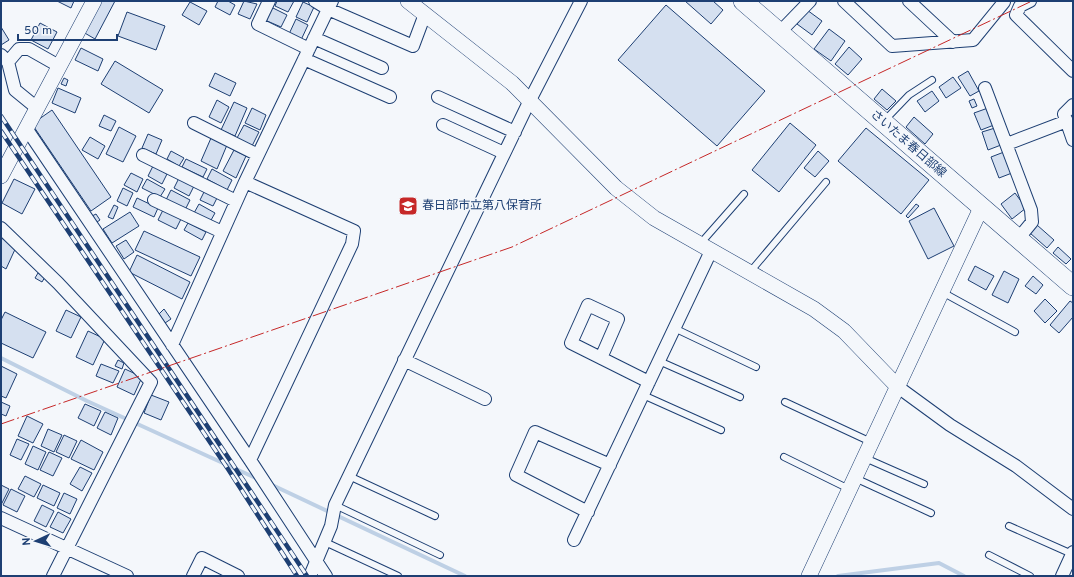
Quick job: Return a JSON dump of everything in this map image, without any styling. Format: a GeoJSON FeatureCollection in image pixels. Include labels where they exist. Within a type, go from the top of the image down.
{"type":"FeatureCollection","features":[{"type":"Feature","properties":{"kind":"main road","name":"さいたま春日部線"},"geometry":{"type":"LineString","coordinates":[[743,1],[1073,286]]}},
{"type":"Feature","properties":{"kind":"street"},"geometry":{"type":"LineString","coordinates":[[1,176],[94,1]]}},
{"type":"Feature","properties":{"kind":"street"},"geometry":{"type":"LineString","coordinates":[[269,1],[258,24],[306,54],[390,97]]}},
{"type":"Feature","properties":{"kind":"street"},"geometry":{"type":"LineString","coordinates":[[315,1],[330,5],[413,46],[425,14]]}},
{"type":"Feature","properties":{"kind":"street"},"geometry":{"type":"LineString","coordinates":[[408,1],[512,83],[529,102],[616,188],[638,206],[706,248],[814,308],[844,331],[898,387],[950,425],[1016,466],[1073,509]]}},
{"type":"Feature","properties":{"kind":"street"},"geometry":{"type":"LineString","coordinates":[[310,576],[317,563],[331,526],[335,505],[504,153],[581,1]]}},
{"type":"Feature","properties":{"kind":"street"},"geometry":{"type":"LineString","coordinates":[[779,33],[810,1]]}},
{"type":"Feature","properties":{"kind":"street"},"geometry":{"type":"LineString","coordinates":[[844,1],[892,46],[973,40],[1004,2],[1003,1]]}},
{"type":"Feature","properties":{"kind":"street"},"geometry":{"type":"LineString","coordinates":[[908,1],[953,42]]}},
{"type":"Feature","properties":{"kind":"street"},"geometry":{"type":"LineString","coordinates":[[1030,1],[1020,6],[1016,15],[1073,71]]}},
{"type":"Feature","properties":{"kind":"street"},"geometry":{"type":"LineString","coordinates":[[172,345],[236,201],[330,5]]}},
{"type":"Feature","properties":{"kind":"street"},"geometry":{"type":"LineString","coordinates":[[314,38],[382,68]]}},
{"type":"Feature","properties":{"kind":"street"},"geometry":{"type":"LineString","coordinates":[[37,108],[15,90],[4,59],[19,49],[29,48],[59,66]]}},
{"type":"Feature","properties":{"kind":"street"},"geometry":{"type":"LineString","coordinates":[[985,88],[1031,210],[1032,222],[1018,239]]}},
{"type":"Feature","properties":{"kind":"street"},"geometry":{"type":"LineString","coordinates":[[438,97],[515,132]]}},
{"type":"Feature","properties":{"kind":"street"},"geometry":{"type":"LineString","coordinates":[[1073,105],[1064,114],[1073,140]]}},
{"type":"Feature","properties":{"kind":"street"},"geometry":{"type":"LineString","coordinates":[[1006,144],[1067,121]]}},
{"type":"Feature","properties":{"kind":"street"},"geometry":{"type":"LineString","coordinates":[[194,123],[258,155]]}},
{"type":"Feature","properties":{"kind":"street"},"geometry":{"type":"LineString","coordinates":[[443,124],[504,153]]}},
{"type":"Feature","properties":{"kind":"street"},"geometry":{"type":"LineString","coordinates":[[26,128],[250,460],[326,576]]}},
{"type":"Feature","properties":{"kind":"street"},"geometry":{"type":"LineString","coordinates":[[143,155],[236,201]]}},
{"type":"Feature","properties":{"kind":"street"},"geometry":{"type":"LineString","coordinates":[[245,182],[354,231],[352,244],[250,460]]}},
{"type":"Feature","properties":{"kind":"street"},"geometry":{"type":"LineString","coordinates":[[154,200],[222,232]]}},
{"type":"Feature","properties":{"kind":"street"},"geometry":{"type":"LineString","coordinates":[[809,576],[981,208]]}},
{"type":"Feature","properties":{"kind":"street"},"geometry":{"type":"LineString","coordinates":[[1,228],[58,283],[151,382],[53,576]]}},
{"type":"Feature","properties":{"kind":"street"},"geometry":{"type":"LineString","coordinates":[[574,540],[674,328],[706,248]]}},
{"type":"Feature","properties":{"kind":"street"},"geometry":{"type":"LineString","coordinates":[[601,358],[649,382]]}},
{"type":"Feature","properties":{"kind":"street"},"geometry":{"type":"LineString","coordinates":[[404,360],[485,399]]}},
{"type":"Feature","properties":{"kind":"street"},"geometry":{"type":"LineString","coordinates":[[588,512],[516,475],[535,432],[610,466]]}},
{"type":"Feature","properties":{"kind":"street"},"geometry":{"type":"LineString","coordinates":[[1,518],[127,576]]}},
{"type":"Feature","properties":{"kind":"street"},"geometry":{"type":"LineString","coordinates":[[1062,576],[1072,553]]}},
{"type":"Feature","properties":{"kind":"street"},"geometry":{"type":"LineString","coordinates":[[193,576],[202,558],[238,576]]}},
{"type":"Feature","properties":{"kind":"lane"},"geometry":{"type":"LineString","coordinates":[[883,123],[909,95],[932,80]]}},
{"type":"Feature","properties":{"kind":"lane"},"geometry":{"type":"LineString","coordinates":[[750,272],[826,182]]}},
{"type":"Feature","properties":{"kind":"lane"},"geometry":{"type":"LineString","coordinates":[[706,248],[744,194]]}},
{"type":"Feature","properties":{"kind":"lane"},"geometry":{"type":"LineString","coordinates":[[942,292],[1016,332]]}},
{"type":"Feature","properties":{"kind":"lane"},"geometry":{"type":"LineString","coordinates":[[674,328],[756,367]]}},
{"type":"Feature","properties":{"kind":"lane"},"geometry":{"type":"LineString","coordinates":[[659,360],[740,397]]}},
{"type":"Feature","properties":{"kind":"lane"},"geometry":{"type":"LineString","coordinates":[[643,395],[721,430]]}},
{"type":"Feature","properties":{"kind":"lane"},"geometry":{"type":"LineString","coordinates":[[785,402],[872,443]]}},
{"type":"Feature","properties":{"kind":"lane"},"geometry":{"type":"LineString","coordinates":[[784,457],[931,513]]}},
{"type":"Feature","properties":{"kind":"lane"},"geometry":{"type":"LineString","coordinates":[[865,458],[924,484]]}},
{"type":"Feature","properties":{"kind":"lane"},"geometry":{"type":"LineString","coordinates":[[349,476],[434,516]]}},
{"type":"Feature","properties":{"kind":"lane"},"geometry":{"type":"LineString","coordinates":[[335,505],[440,555]]}},
{"type":"Feature","properties":{"kind":"lane"},"geometry":{"type":"LineString","coordinates":[[1009,526],[1072,553]]}},
{"type":"Feature","properties":{"kind":"lane"},"geometry":{"type":"LineString","coordinates":[[325,542],[398,576]]}},
{"type":"Feature","properties":{"kind":"lane"},"geometry":{"type":"LineString","coordinates":[[989,555],[1030,576]]}},
{"type":"Feature","properties":{"kind":"building"},"geometry":{"type":"Polygon","coordinates":[[[57,1],[74,1],[71,8],[57,1]]]}},
{"type":"Feature","properties":{"kind":"building"},"geometry":{"type":"Polygon","coordinates":[[[100,1],[115,1],[95,39],[83,32],[100,1]]]}},
{"type":"Feature","properties":{"kind":"building"},"geometry":{"type":"Polygon","coordinates":[[[218,1],[228,1],[235,5],[230,15],[215,7],[218,1]]]}},
{"type":"Feature","properties":{"kind":"building"},"geometry":{"type":"Polygon","coordinates":[[[244,1],[257,4],[250,19],[238,14],[244,1]]]}},
{"type":"Feature","properties":{"kind":"building"},"geometry":{"type":"Polygon","coordinates":[[[277,1],[294,1],[288,12],[275,6],[277,1]]]}},
{"type":"Feature","properties":{"kind":"building"},"geometry":{"type":"Polygon","coordinates":[[[685,1],[713,1],[723,10],[711,24],[685,1]]]}},
{"type":"Feature","properties":{"kind":"building"},"geometry":{"type":"Polygon","coordinates":[[[190,2],[207,11],[199,25],[182,15],[190,2]]]}},
{"type":"Feature","properties":{"kind":"building"},"geometry":{"type":"Polygon","coordinates":[[[303,2],[314,7],[307,22],[296,17],[303,2]]]}},
{"type":"Feature","properties":{"kind":"building"},"geometry":{"type":"Polygon","coordinates":[[[666,5],[765,91],[717,146],[618,60],[666,5]]]}},
{"type":"Feature","properties":{"kind":"building"},"geometry":{"type":"Polygon","coordinates":[[[271,7],[287,15],[281,27],[265,20],[271,7]]]}},
{"type":"Feature","properties":{"kind":"building"},"geometry":{"type":"Polygon","coordinates":[[[807,10],[822,21],[812,35],[797,24],[807,10]]]}},
{"type":"Feature","properties":{"kind":"building"},"geometry":{"type":"Polygon","coordinates":[[[127,12],[165,26],[156,50],[118,36],[127,12]]]}},
{"type":"Feature","properties":{"kind":"building"},"geometry":{"type":"Polygon","coordinates":[[[296,19],[308,25],[301,40],[289,34],[296,19]]]}},
{"type":"Feature","properties":{"kind":"building"},"geometry":{"type":"Polygon","coordinates":[[[40,23],[57,32],[48,49],[31,40],[40,23]]]}},
{"type":"Feature","properties":{"kind":"building"},"geometry":{"type":"Polygon","coordinates":[[[1,27],[9,40],[1,45],[1,27]]]}},
{"type":"Feature","properties":{"kind":"building"},"geometry":{"type":"Polygon","coordinates":[[[829,29],[845,41],[831,61],[814,49],[829,29]]]}},
{"type":"Feature","properties":{"kind":"building"},"geometry":{"type":"Polygon","coordinates":[[[849,47],[862,59],[848,75],[835,64],[849,47]]]}},
{"type":"Feature","properties":{"kind":"building"},"geometry":{"type":"Polygon","coordinates":[[[81,48],[103,59],[98,71],[75,60],[81,48]]]}},
{"type":"Feature","properties":{"kind":"building"},"geometry":{"type":"Polygon","coordinates":[[[115,61],[163,90],[149,113],[101,84],[115,61]]]}},
{"type":"Feature","properties":{"kind":"building"},"geometry":{"type":"Polygon","coordinates":[[[968,71],[979,91],[970,96],[958,77],[968,71]]]}},
{"type":"Feature","properties":{"kind":"building"},"geometry":{"type":"Polygon","coordinates":[[[215,73],[236,83],[230,96],[209,86],[215,73]]]}},
{"type":"Feature","properties":{"kind":"building"},"geometry":{"type":"Polygon","coordinates":[[[953,77],[961,88],[946,98],[939,87],[953,77]]]}},
{"type":"Feature","properties":{"kind":"building"},"geometry":{"type":"Polygon","coordinates":[[[64,78],[68,80],[66,86],[61,84],[64,78]]]}},
{"type":"Feature","properties":{"kind":"building"},"geometry":{"type":"Polygon","coordinates":[[[58,88],[81,98],[75,113],[52,103],[58,88]]]}},
{"type":"Feature","properties":{"kind":"building"},"geometry":{"type":"Polygon","coordinates":[[[882,89],[896,101],[887,110],[874,99],[882,89]]]}},
{"type":"Feature","properties":{"kind":"building"},"geometry":{"type":"Polygon","coordinates":[[[932,91],[939,101],[925,112],[917,101],[932,91]]]}},
{"type":"Feature","properties":{"kind":"building"},"geometry":{"type":"Polygon","coordinates":[[[974,99],[977,106],[972,108],[969,101],[974,99]]]}},
{"type":"Feature","properties":{"kind":"building"},"geometry":{"type":"Polygon","coordinates":[[[217,100],[229,107],[221,123],[209,117],[217,100]]]}},
{"type":"Feature","properties":{"kind":"building"},"geometry":{"type":"Polygon","coordinates":[[[234,102],[247,108],[235,136],[221,130],[234,102]]]}},
{"type":"Feature","properties":{"kind":"building"},"geometry":{"type":"Polygon","coordinates":[[[252,108],[266,115],[260,130],[245,123],[252,108]]]}},
{"type":"Feature","properties":{"kind":"building"},"geometry":{"type":"Polygon","coordinates":[[[988,108],[994,125],[981,130],[974,113],[988,108]]]}},
{"type":"Feature","properties":{"kind":"building"},"geometry":{"type":"Polygon","coordinates":[[[52,110],[111,197],[91,211],[32,124],[52,110]]]}},
{"type":"Feature","properties":{"kind":"building"},"geometry":{"type":"Polygon","coordinates":[[[104,115],[116,121],[111,131],[99,126],[104,115]]]}},
{"type":"Feature","properties":{"kind":"building"},"geometry":{"type":"Polygon","coordinates":[[[914,117],[933,134],[925,144],[906,127],[914,117]]]}},
{"type":"Feature","properties":{"kind":"building"},"geometry":{"type":"Polygon","coordinates":[[[790,123],[816,145],[779,192],[752,170],[790,123]]]}},
{"type":"Feature","properties":{"kind":"building"},"geometry":{"type":"Polygon","coordinates":[[[244,125],[259,132],[252,146],[237,138],[244,125]]]}},
{"type":"Feature","properties":{"kind":"building"},"geometry":{"type":"Polygon","coordinates":[[[119,127],[136,136],[123,162],[106,154],[119,127]]]}},
{"type":"Feature","properties":{"kind":"building"},"geometry":{"type":"Polygon","coordinates":[[[866,128],[929,180],[901,214],[838,161],[866,128]]]}},
{"type":"Feature","properties":{"kind":"building"},"geometry":{"type":"Polygon","coordinates":[[[995,128],[1001,145],[988,150],[982,132],[995,128]]]}},
{"type":"Feature","properties":{"kind":"building"},"geometry":{"type":"Polygon","coordinates":[[[148,134],[162,140],[156,154],[142,148],[148,134]]]}},
{"type":"Feature","properties":{"kind":"building"},"geometry":{"type":"Polygon","coordinates":[[[90,137],[105,146],[98,159],[82,150],[90,137]]]}},
{"type":"Feature","properties":{"kind":"building"},"geometry":{"type":"Polygon","coordinates":[[[211,138],[227,145],[217,169],[201,161],[211,138]]]}},
{"type":"Feature","properties":{"kind":"building"},"geometry":{"type":"Polygon","coordinates":[[[234,150],[246,156],[236,178],[223,171],[234,150]]]}},
{"type":"Feature","properties":{"kind":"building"},"geometry":{"type":"Polygon","coordinates":[[[171,151],[184,158],[179,166],[167,159],[171,151]]]}},
{"type":"Feature","properties":{"kind":"building"},"geometry":{"type":"Polygon","coordinates":[[[818,151],[829,161],[815,177],[804,168],[818,151]]]}},
{"type":"Feature","properties":{"kind":"building"},"geometry":{"type":"Polygon","coordinates":[[[1004,152],[1012,173],[999,178],[991,157],[1004,152]]]}},
{"type":"Feature","properties":{"kind":"building"},"geometry":{"type":"Polygon","coordinates":[[[186,159],[207,169],[203,177],[182,167],[186,159]]]}},
{"type":"Feature","properties":{"kind":"building"},"geometry":{"type":"Polygon","coordinates":[[[153,166],[167,174],[162,184],[148,176],[153,166]]]}},
{"type":"Feature","properties":{"kind":"building"},"geometry":{"type":"Polygon","coordinates":[[[212,169],[232,180],[227,190],[207,179],[212,169]]]}},
{"type":"Feature","properties":{"kind":"building"},"geometry":{"type":"Polygon","coordinates":[[[131,173],[143,179],[137,192],[124,185],[131,173]]]}},
{"type":"Feature","properties":{"kind":"building"},"geometry":{"type":"Polygon","coordinates":[[[179,178],[194,186],[189,196],[174,188],[179,178]]]}},
{"type":"Feature","properties":{"kind":"building"},"geometry":{"type":"Polygon","coordinates":[[[14,179],[35,189],[22,214],[2,203],[14,179]]]}},
{"type":"Feature","properties":{"kind":"building"},"geometry":{"type":"Polygon","coordinates":[[[147,179],[165,189],[160,197],[142,188],[147,179]]]}},
{"type":"Feature","properties":{"kind":"building"},"geometry":{"type":"Polygon","coordinates":[[[123,188],[133,193],[127,206],[117,201],[123,188]]]}},
{"type":"Feature","properties":{"kind":"building"},"geometry":{"type":"Polygon","coordinates":[[[171,190],[190,200],[185,210],[166,200],[171,190]]]}},
{"type":"Feature","properties":{"kind":"building"},"geometry":{"type":"Polygon","coordinates":[[[205,190],[218,196],[213,206],[200,200],[205,190]]]}},
{"type":"Feature","properties":{"kind":"building"},"geometry":{"type":"Polygon","coordinates":[[[1015,193],[1026,208],[1012,219],[1001,204],[1015,193]]]}},
{"type":"Feature","properties":{"kind":"building"},"geometry":{"type":"Polygon","coordinates":[[[137,198],[158,208],[154,217],[133,207],[137,198]]]}},
{"type":"Feature","properties":{"kind":"building"},"geometry":{"type":"Polygon","coordinates":[[[199,204],[215,213],[210,222],[194,213],[199,204]]]}},
{"type":"Feature","properties":{"kind":"building"},"geometry":{"type":"Polygon","coordinates":[[[916,204],[919,206],[908,218],[906,216],[916,204]]]}},
{"type":"Feature","properties":{"kind":"building"},"geometry":{"type":"Polygon","coordinates":[[[114,205],[118,207],[113,219],[108,217],[114,205]]]}},
{"type":"Feature","properties":{"kind":"building"},"geometry":{"type":"Polygon","coordinates":[[[934,208],[954,246],[928,259],[909,221],[934,208]]]}},
{"type":"Feature","properties":{"kind":"building"},"geometry":{"type":"Polygon","coordinates":[[[163,210],[181,219],[176,229],[158,220],[163,210]]]}},
{"type":"Feature","properties":{"kind":"building"},"geometry":{"type":"Polygon","coordinates":[[[130,212],[139,226],[112,243],[103,229],[130,212]]]}},
{"type":"Feature","properties":{"kind":"building"},"geometry":{"type":"Polygon","coordinates":[[[96,214],[100,220],[97,222],[92,216],[96,214]]]}},
{"type":"Feature","properties":{"kind":"building"},"geometry":{"type":"Polygon","coordinates":[[[188,223],[206,232],[202,240],[184,230],[188,223]]]}},
{"type":"Feature","properties":{"kind":"building"},"geometry":{"type":"Polygon","coordinates":[[[1037,225],[1054,240],[1047,248],[1030,233],[1037,225]]]}},
{"type":"Feature","properties":{"kind":"building"},"geometry":{"type":"Polygon","coordinates":[[[144,231],[200,257],[191,276],[135,250],[144,231]]]}},
{"type":"Feature","properties":{"kind":"building"},"geometry":{"type":"Polygon","coordinates":[[[1,238],[17,245],[6,269],[1,266],[1,238]]]}},
{"type":"Feature","properties":{"kind":"building"},"geometry":{"type":"Polygon","coordinates":[[[126,240],[134,252],[124,259],[116,246],[126,240]]]}},
{"type":"Feature","properties":{"kind":"building"},"geometry":{"type":"Polygon","coordinates":[[[1058,247],[1071,259],[1066,264],[1053,253],[1058,247]]]}},
{"type":"Feature","properties":{"kind":"building"},"geometry":{"type":"Polygon","coordinates":[[[137,255],[190,282],[182,299],[129,272],[137,255]]]}},
{"type":"Feature","properties":{"kind":"building"},"geometry":{"type":"Polygon","coordinates":[[[975,266],[994,276],[986,290],[968,280],[975,266]]]}},
{"type":"Feature","properties":{"kind":"building"},"geometry":{"type":"Polygon","coordinates":[[[1004,271],[1019,279],[1008,303],[992,295],[1004,271]]]}},
{"type":"Feature","properties":{"kind":"building"},"geometry":{"type":"Polygon","coordinates":[[[38,273],[45,277],[42,282],[35,278],[38,273]]]}},
{"type":"Feature","properties":{"kind":"building"},"geometry":{"type":"Polygon","coordinates":[[[1033,276],[1043,285],[1036,294],[1025,286],[1033,276]]]}},
{"type":"Feature","properties":{"kind":"building"},"geometry":{"type":"Polygon","coordinates":[[[1045,299],[1057,311],[1045,323],[1034,311],[1045,299]]]}},
{"type":"Feature","properties":{"kind":"building"},"geometry":{"type":"Polygon","coordinates":[[[1070,301],[1073,303],[1073,317],[1059,333],[1050,325],[1070,301]]]}},
{"type":"Feature","properties":{"kind":"building"},"geometry":{"type":"Polygon","coordinates":[[[164,309],[171,319],[165,323],[159,314],[164,309]]]}},
{"type":"Feature","properties":{"kind":"building"},"geometry":{"type":"Polygon","coordinates":[[[66,310],[81,317],[71,338],[56,331],[66,310]]]}},
{"type":"Feature","properties":{"kind":"building"},"geometry":{"type":"Polygon","coordinates":[[[5,312],[46,332],[33,358],[1,343],[1,320],[5,312]]]}},
{"type":"Feature","properties":{"kind":"building"},"geometry":{"type":"Polygon","coordinates":[[[88,331],[105,339],[93,365],[76,357],[88,331]]]}},
{"type":"Feature","properties":{"kind":"building"},"geometry":{"type":"Polygon","coordinates":[[[118,360],[124,363],[122,369],[115,366],[118,360]]]}},
{"type":"Feature","properties":{"kind":"building"},"geometry":{"type":"Polygon","coordinates":[[[101,364],[119,371],[113,383],[96,376],[101,364]]]}},
{"type":"Feature","properties":{"kind":"building"},"geometry":{"type":"Polygon","coordinates":[[[1,366],[17,374],[6,398],[1,396],[1,366]]]}},
{"type":"Feature","properties":{"kind":"building"},"geometry":{"type":"Polygon","coordinates":[[[125,369],[142,377],[134,395],[117,387],[125,369]]]}},
{"type":"Feature","properties":{"kind":"building"},"geometry":{"type":"Polygon","coordinates":[[[151,395],[169,402],[161,420],[144,413],[151,395]]]}},
{"type":"Feature","properties":{"kind":"building"},"geometry":{"type":"Polygon","coordinates":[[[1,402],[10,406],[6,416],[1,414],[1,402]]]}},
{"type":"Feature","properties":{"kind":"building"},"geometry":{"type":"Polygon","coordinates":[[[85,404],[101,411],[94,426],[78,418],[85,404]]]}},
{"type":"Feature","properties":{"kind":"building"},"geometry":{"type":"Polygon","coordinates":[[[105,412],[118,418],[111,435],[97,428],[105,412]]]}},
{"type":"Feature","properties":{"kind":"building"},"geometry":{"type":"Polygon","coordinates":[[[27,416],[43,424],[33,443],[18,436],[27,416]]]}},
{"type":"Feature","properties":{"kind":"building"},"geometry":{"type":"Polygon","coordinates":[[[48,429],[62,435],[54,452],[41,446],[48,429]]]}},
{"type":"Feature","properties":{"kind":"building"},"geometry":{"type":"Polygon","coordinates":[[[64,435],[77,441],[69,458],[56,452],[64,435]]]}},
{"type":"Feature","properties":{"kind":"building"},"geometry":{"type":"Polygon","coordinates":[[[17,439],[29,444],[21,460],[10,455],[17,439]]]}},
{"type":"Feature","properties":{"kind":"building"},"geometry":{"type":"Polygon","coordinates":[[[81,440],[103,452],[94,470],[71,459],[81,440]]]}},
{"type":"Feature","properties":{"kind":"building"},"geometry":{"type":"Polygon","coordinates":[[[33,446],[46,452],[38,470],[25,464],[33,446]]]}},
{"type":"Feature","properties":{"kind":"building"},"geometry":{"type":"Polygon","coordinates":[[[49,452],[62,458],[53,476],[40,470],[49,452]]]}},
{"type":"Feature","properties":{"kind":"building"},"geometry":{"type":"Polygon","coordinates":[[[80,467],[92,473],[82,491],[70,484],[80,467]]]}},
{"type":"Feature","properties":{"kind":"building"},"geometry":{"type":"Polygon","coordinates":[[[25,476],[41,484],[34,497],[18,489],[25,476]]]}},
{"type":"Feature","properties":{"kind":"building"},"geometry":{"type":"Polygon","coordinates":[[[1,485],[9,489],[1,505],[1,485]]]}},
{"type":"Feature","properties":{"kind":"building"},"geometry":{"type":"Polygon","coordinates":[[[43,485],[60,493],[54,506],[37,498],[43,485]]]}},
{"type":"Feature","properties":{"kind":"building"},"geometry":{"type":"Polygon","coordinates":[[[11,489],[25,496],[17,512],[3,505],[11,489]]]}},
{"type":"Feature","properties":{"kind":"building"},"geometry":{"type":"Polygon","coordinates":[[[64,493],[77,499],[70,514],[57,508],[64,493]]]}},
{"type":"Feature","properties":{"kind":"building"},"geometry":{"type":"Polygon","coordinates":[[[42,505],[54,511],[46,527],[34,521],[42,505]]]}},
{"type":"Feature","properties":{"kind":"building"},"geometry":{"type":"Polygon","coordinates":[[[58,512],[71,519],[63,533],[50,527],[58,512]]]}},
{"type":"Feature","properties":{"kind":"waterway"},"geometry":{"type":"LineString","coordinates":[[1,358],[87,401],[258,479]]}},
{"type":"Feature","properties":{"kind":"waterway"},"geometry":{"type":"LineString","coordinates":[[270,484],[465,576]]}},
{"type":"Feature","properties":{"kind":"waterway"},"geometry":{"type":"LineString","coordinates":[[838,576],[939,563],[964,576]]}},
{"type":"Feature","properties":{"kind":"railway"},"geometry":{"type":"LineString","coordinates":[[1,116],[307,576]]}},
{"type":"Feature","properties":{"kind":"railway"},"geometry":{"type":"LineString","coordinates":[[1,131],[228,469],[297,576]]}},
{"type":"Feature","properties":{"kind":"power"},"geometry":{"type":"LineString","coordinates":[[1,424],[512,247],[1032,1]]}},
{"type":"Feature","properties":{"kind":"place","name":"春日部市立第八保育所"},"geometry":{"type":"Point","coordinates":[408,206]}}]}
